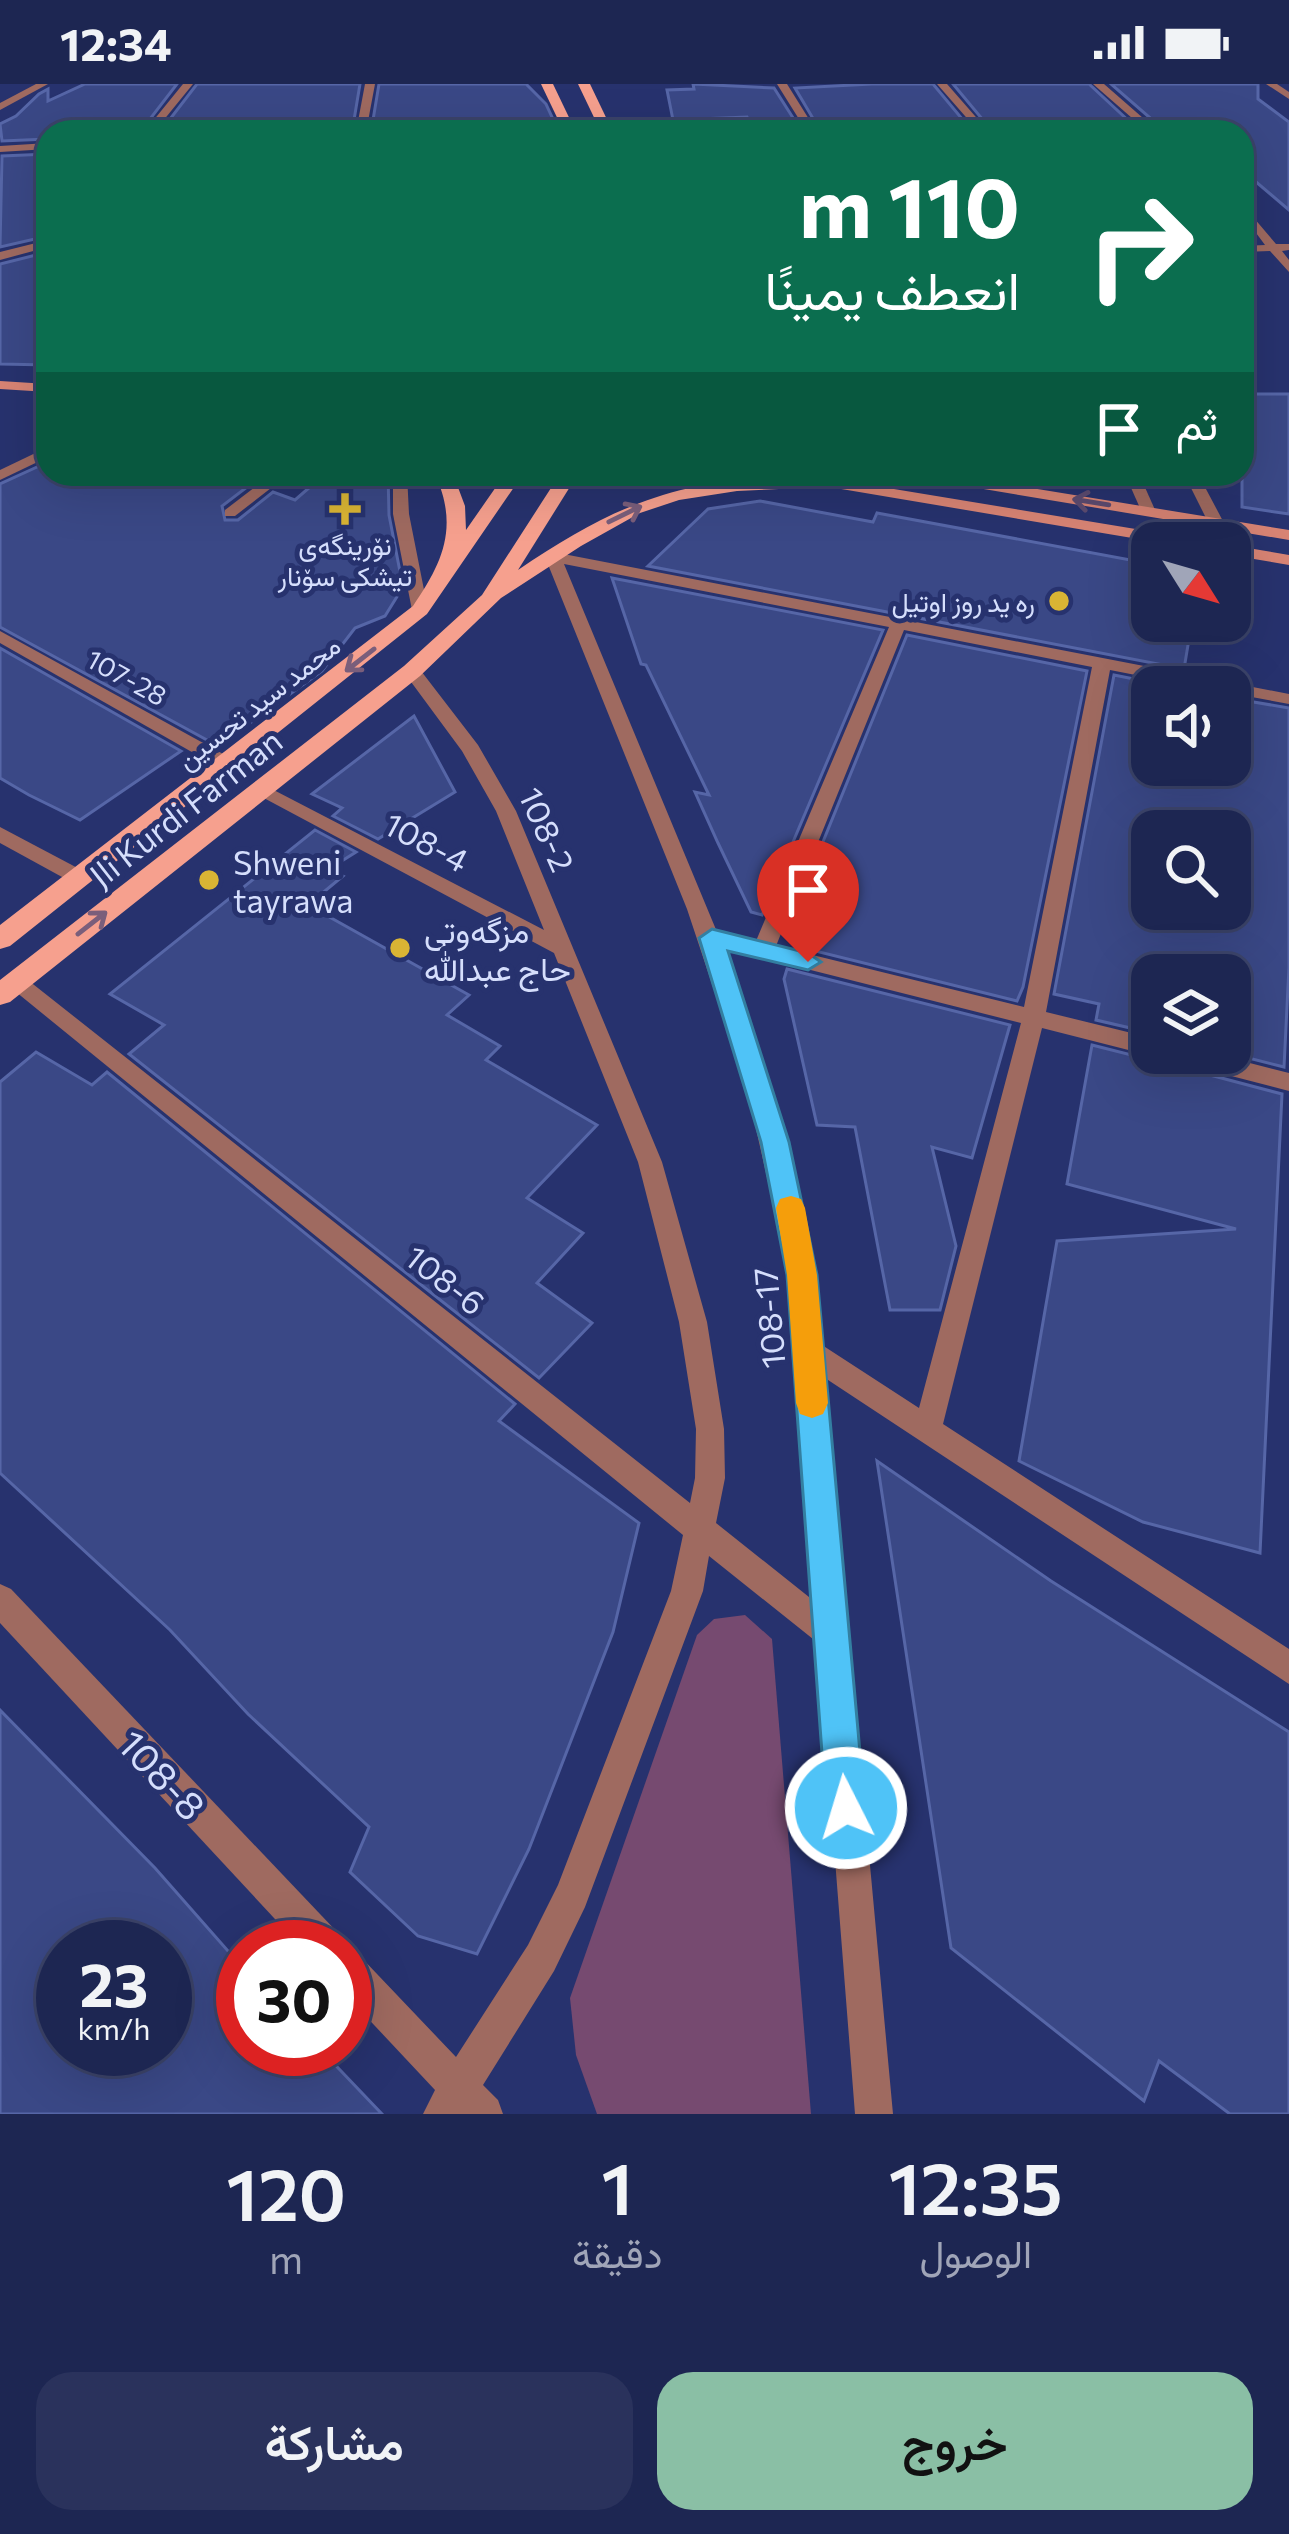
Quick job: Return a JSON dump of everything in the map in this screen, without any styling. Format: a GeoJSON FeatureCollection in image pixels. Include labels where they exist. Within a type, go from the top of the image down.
{"type":"FeatureCollection","features":[{"type":"Feature","properties":{"kind":"main road"},"geometry":{"type":"LineString","coordinates":[[547,84],[564,120]]}},
{"type":"Feature","properties":{"kind":"main road"},"geometry":{"type":"LineString","coordinates":[[584,84],[602,120]]}},
{"type":"Feature","properties":{"kind":"main road"},"geometry":{"type":"LineString","coordinates":[[0,386],[36,388]]}},
{"type":"Feature","properties":{"kind":"main road"},"geometry":{"type":"LineString","coordinates":[[446,575],[457,534],[457,498],[450,486]]}},
{"type":"Feature","properties":{"kind":"main road","name":"محمد سید تحسین"},"geometry":{"type":"LineString","coordinates":[[0,939],[420,610],[506,486]]}},
{"type":"Feature","properties":{"kind":"main road"},"geometry":{"type":"LineString","coordinates":[[490,599],[561,486]]}},
{"type":"Feature","properties":{"kind":"main road"},"geometry":{"type":"LineString","coordinates":[[490,599],[622,514],[694,490],[751,486]]}},
{"type":"Feature","properties":{"kind":"main road"},"geometry":{"type":"LineString","coordinates":[[853,486],[1131,533]]}},
{"type":"Feature","properties":{"kind":"main road"},"geometry":{"type":"LineString","coordinates":[[995,486],[1210,522]]}},
{"type":"Feature","properties":{"kind":"main road"},"geometry":{"type":"LineString","coordinates":[[1251,529],[1289,535]]}},
{"type":"Feature","properties":{"kind":"main road"},"geometry":{"type":"LineString","coordinates":[[1251,554],[1289,560]]}},
{"type":"Feature","properties":{"kind":"main road","name":"Jli Kurdi Farman"},"geometry":{"type":"LineString","coordinates":[[8,989],[412,671],[490,599]]}},
{"type":"Feature","properties":{"kind":"street"},"geometry":{"type":"LineString","coordinates":[[0,107],[43,84]]}},
{"type":"Feature","properties":{"kind":"street"},"geometry":{"type":"LineString","coordinates":[[159,120],[188,84]]}},
{"type":"Feature","properties":{"kind":"street"},"geometry":{"type":"LineString","coordinates":[[363,120],[370,84]]}},
{"type":"Feature","properties":{"kind":"street"},"geometry":{"type":"LineString","coordinates":[[782,84],[804,120]]}},
{"type":"Feature","properties":{"kind":"street"},"geometry":{"type":"LineString","coordinates":[[942,84],[973,120]]}},
{"type":"Feature","properties":{"kind":"street"},"geometry":{"type":"LineString","coordinates":[[1098,84],[1140,120]]}},
{"type":"Feature","properties":{"kind":"street"},"geometry":{"type":"LineString","coordinates":[[1271,84],[1289,96]]}},
{"type":"Feature","properties":{"kind":"street"},"geometry":{"type":"LineString","coordinates":[[0,149],[36,147]]}},
{"type":"Feature","properties":{"kind":"street"},"geometry":{"type":"LineString","coordinates":[[1254,219],[1282,247],[1289,268]]}},
{"type":"Feature","properties":{"kind":"street"},"geometry":{"type":"LineString","coordinates":[[0,256],[36,247]]}},
{"type":"Feature","properties":{"kind":"street"},"geometry":{"type":"LineString","coordinates":[[0,476],[36,458]]}},
{"type":"Feature","properties":{"kind":"street"},"geometry":{"type":"LineString","coordinates":[[230,513],[266,486]]}},
{"type":"Feature","properties":{"kind":"street"},"geometry":{"type":"LineString","coordinates":[[400,486],[401,514],[420,610]]}},
{"type":"Feature","properties":{"kind":"street"},"geometry":{"type":"LineString","coordinates":[[1137,486],[1148,512]]}},
{"type":"Feature","properties":{"kind":"street"},"geometry":{"type":"LineString","coordinates":[[1197,486],[1215,522]]}},
{"type":"Feature","properties":{"kind":"street"},"geometry":{"type":"LineString","coordinates":[[553,556],[1131,669]]}},
{"type":"Feature","properties":{"kind":"street","name":"108-17"},"geometry":{"type":"LineString","coordinates":[[553,556],[712,938],[790,1206],[808,1351],[874,2114]]}},
{"type":"Feature","properties":{"kind":"street"},"geometry":{"type":"LineString","coordinates":[[764,951],[898,625]]}},
{"type":"Feature","properties":{"kind":"street","name":"107-28"},"geometry":{"type":"LineString","coordinates":[[0,636],[227,764]]}},
{"type":"Feature","properties":{"kind":"street"},"geometry":{"type":"LineString","coordinates":[[928,1427],[1034,1016],[1102,663]]}},
{"type":"Feature","properties":{"kind":"street","name":"108-2"},"geometry":{"type":"LineString","coordinates":[[412,671],[489,779],[565,950],[650,1162],[680,1265],[704,1382],[710,1478],[687,1591],[572,1894],[462,2105]]}},
{"type":"Feature","properties":{"kind":"street"},"geometry":{"type":"LineString","coordinates":[[1251,692],[1289,699]]}},
{"type":"Feature","properties":{"kind":"street","name":"108-4"},"geometry":{"type":"LineString","coordinates":[[259,790],[565,950]]}},
{"type":"Feature","properties":{"kind":"street"},"geometry":{"type":"LineString","coordinates":[[0,834],[80,878]]}},
{"type":"Feature","properties":{"kind":"street"},"geometry":{"type":"LineString","coordinates":[[712,938],[1131,1041]]}},
{"type":"Feature","properties":{"kind":"street","name":"108-6"},"geometry":{"type":"LineString","coordinates":[[8,989],[830,1633]]}},
{"type":"Feature","properties":{"kind":"street"},"geometry":{"type":"LineString","coordinates":[[1251,1072],[1289,1082]]}},
{"type":"Feature","properties":{"kind":"street"},"geometry":{"type":"LineString","coordinates":[[808,1351],[1289,1668]]}},
{"type":"Feature","properties":{"kind":"street","name":"108-8"},"geometry":{"type":"LineString","coordinates":[[0,1600],[301,1920]]}},
{"type":"Feature","properties":{"kind":"street"},"geometry":{"type":"LineString","coordinates":[[372,1999],[462,2105]]}},
{"type":"Feature","properties":{"kind":"shaded area"},"geometry":{"type":"Polygon","coordinates":[[[745,1615],[772,1639],[811,2114],[597,2114],[576,2055],[570,1998],[697,1635],[714,1619],[745,1615]]]}},
{"type":"Feature","properties":{"kind":"building"},"geometry":{"type":"Polygon","coordinates":[[[85,84],[177,84],[149,120],[36,120],[36,140],[2,141],[0,124],[48,89],[48,101],[85,84]]]}},
{"type":"Feature","properties":{"kind":"building"},"geometry":{"type":"Polygon","coordinates":[[[197,84],[360,84],[354,120],[169,120],[197,84]]]}},
{"type":"Feature","properties":{"kind":"building"},"geometry":{"type":"Polygon","coordinates":[[[379,84],[526,84],[546,104],[553,120],[373,120],[379,84]]]}},
{"type":"Feature","properties":{"kind":"building"},"geometry":{"type":"Polygon","coordinates":[[[693,84],[774,88],[794,120],[673,120],[667,90],[694,89],[693,84]]]}},
{"type":"Feature","properties":{"kind":"building"},"geometry":{"type":"Polygon","coordinates":[[[933,84],[963,120],[814,120],[795,88],[933,84]]]}},
{"type":"Feature","properties":{"kind":"building"},"geometry":{"type":"Polygon","coordinates":[[[953,84],[1089,84],[1128,120],[983,120],[953,84]]]}},
{"type":"Feature","properties":{"kind":"building"},"geometry":{"type":"Polygon","coordinates":[[[1111,84],[1258,84],[1258,99],[1289,122],[1289,210],[1254,180],[1254,120],[1152,120],[1111,84]]]}},
{"type":"Feature","properties":{"kind":"building"},"geometry":{"type":"Polygon","coordinates":[[[36,155],[36,239],[0,247],[2,156],[36,155]]]}},
{"type":"Feature","properties":{"kind":"building"},"geometry":{"type":"Polygon","coordinates":[[[36,255],[36,365],[0,364],[0,264],[36,255]]]}},
{"type":"Feature","properties":{"kind":"building"},"geometry":{"type":"Polygon","coordinates":[[[1254,394],[1289,394],[1289,514],[1242,507],[1242,486],[1254,486],[1254,394]]]}},
{"type":"Feature","properties":{"kind":"building"},"geometry":{"type":"Polygon","coordinates":[[[36,468],[36,486],[248,486],[222,506],[225,520],[238,520],[273,492],[295,500],[311,486],[388,486],[403,587],[385,616],[355,628],[322,671],[218,746],[0,627],[0,484],[36,468]]]}},
{"type":"Feature","properties":{"kind":"building"},"geometry":{"type":"Polygon","coordinates":[[[760,501],[873,522],[877,513],[1131,560],[1131,642],[1188,642],[1184,666],[648,566],[708,509],[760,501]]]}},
{"type":"Feature","properties":{"kind":"building"},"geometry":{"type":"Polygon","coordinates":[[[612,578],[883,630],[762,915],[751,912],[695,792],[709,795],[646,665],[641,664],[612,578]]]}},
{"type":"Feature","properties":{"kind":"building"},"geometry":{"type":"Polygon","coordinates":[[[907,635],[1087,671],[1017,1001],[795,946],[801,926],[790,923],[907,635]]]}},
{"type":"Feature","properties":{"kind":"building"},"geometry":{"type":"Polygon","coordinates":[[[0,648],[181,751],[80,820],[29,795],[0,778],[0,648]]]}},
{"type":"Feature","properties":{"kind":"building"},"geometry":{"type":"Polygon","coordinates":[[[1114,675],[1131,678],[1131,786],[1251,786],[1251,702],[1289,708],[1289,967],[1284,1067],[1251,1059],[1251,954],[1131,954],[1131,1028],[1096,1020],[1099,1004],[1054,994],[1114,675]]]}},
{"type":"Feature","properties":{"kind":"building"},"geometry":{"type":"Polygon","coordinates":[[[414,716],[455,792],[378,839],[333,816],[342,808],[312,794],[414,716]]]}},
{"type":"Feature","properties":{"kind":"building"},"geometry":{"type":"Polygon","coordinates":[[[315,830],[356,852],[329,869],[343,876],[308,905],[469,995],[447,1015],[500,1046],[486,1060],[597,1125],[527,1198],[583,1233],[537,1283],[592,1323],[539,1378],[129,1054],[164,1025],[110,994],[315,830]]]}},
{"type":"Feature","properties":{"kind":"building"},"geometry":{"type":"Polygon","coordinates":[[[787,969],[1010,1025],[972,1158],[932,1147],[956,1246],[940,1310],[890,1310],[855,1127],[817,1125],[784,979],[787,969]]]}},
{"type":"Feature","properties":{"kind":"building"},"geometry":{"type":"Polygon","coordinates":[[[1092,1045],[1131,1055],[1131,1074],[1206,1074],[1282,1094],[1260,1553],[1143,1522],[1019,1461],[1057,1241],[1236,1229],[1067,1184],[1092,1045]]]}},
{"type":"Feature","properties":{"kind":"building"},"geometry":{"type":"Polygon","coordinates":[[[36,1052],[92,1085],[107,1072],[515,1404],[499,1421],[639,1523],[613,1632],[529,1849],[477,1954],[418,1936],[350,1872],[369,1827],[248,1714],[170,1630],[0,1473],[0,1082],[36,1052]]]}},
{"type":"Feature","properties":{"kind":"building"},"geometry":{"type":"Polygon","coordinates":[[[877,1461],[1051,1581],[1289,1732],[1289,2114],[1230,2114],[1159,2061],[1144,2101],[951,1948],[877,1461]]]}},
{"type":"Feature","properties":{"kind":"building"},"geometry":{"type":"Polygon","coordinates":[[[0,1710],[216,1937],[216,2076],[346,2076],[382,2114],[0,2114],[0,1710]]]}},
{"type":"Feature","properties":{"kind":"slow traffic"},"geometry":{"type":"LineString","coordinates":[[791,1208],[802,1275],[812,1403]]}},
{"type":"Feature","properties":{"kind":"place","name":"نۆرینگەی تیشکی سۆنار"},"geometry":{"type":"Point","coordinates":[345,509]}},
{"type":"Feature","properties":{"kind":"place","name":"ره يد روز اوتيل"},"geometry":{"type":"Point","coordinates":[1059,601]}},
{"type":"Feature","properties":{"kind":"place","name":"Shweni tayrawa"},"geometry":{"type":"Point","coordinates":[209,880]}},
{"type":"Feature","properties":{"kind":"place","name":"مزگەوتی حاج عبدالله"},"geometry":{"type":"Point","coordinates":[400,948]}},
{"type":"Feature","properties":{"kind":"route"},"geometry":{"type":"LineString","coordinates":[[808,962],[712,938],[775,1142],[802,1275],[846,1808]]}}]}
